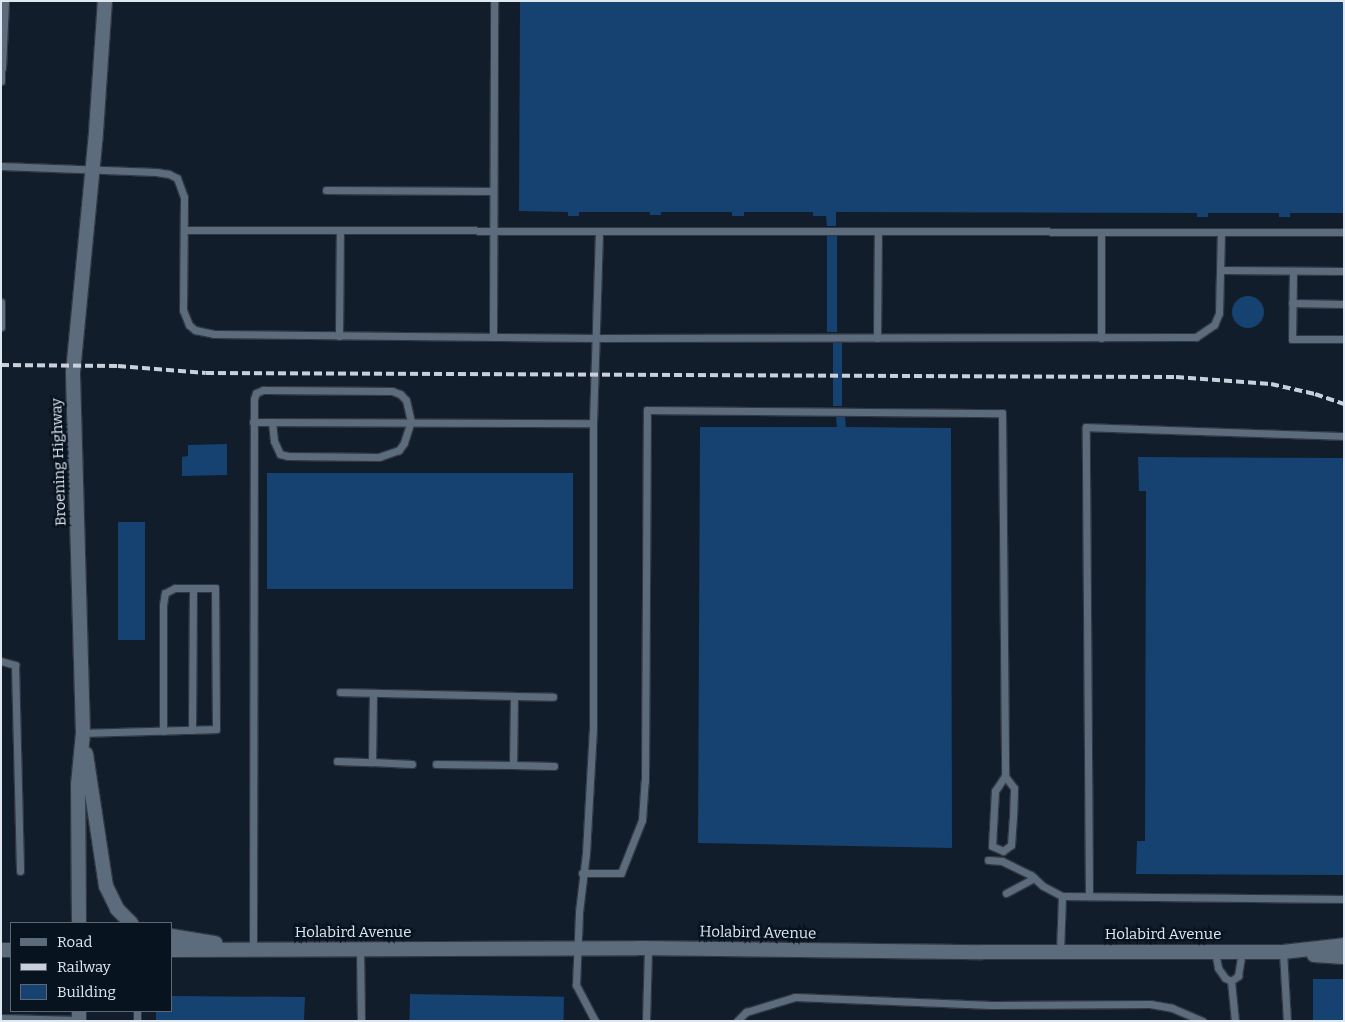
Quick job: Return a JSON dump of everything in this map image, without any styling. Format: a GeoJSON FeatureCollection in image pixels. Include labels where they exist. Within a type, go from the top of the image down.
{"type":"FeatureCollection","features":[{"type":"Feature","properties":{"kind":"main road","name":"Broening Highway"},"geometry":{"type":"LineString","coordinates":[[79,922],[78,785],[83,733],[73,372],[101,73],[105,1]]}},
{"type":"Feature","properties":{"kind":"main road"},"geometry":{"type":"LineString","coordinates":[[83,733],[106,886],[117,909],[130,922]]}},
{"type":"Feature","properties":{"kind":"main road"},"geometry":{"type":"LineString","coordinates":[[172,936],[253,949]]}},
{"type":"Feature","properties":{"kind":"main road","name":"Holabird Avenue"},"geometry":{"type":"LineString","coordinates":[[172,950],[648,948],[1283,952],[1344,945]]}},
{"type":"Feature","properties":{"kind":"main road"},"geometry":{"type":"LineString","coordinates":[[1283,952],[1344,958]]}},
{"type":"Feature","properties":{"kind":"lane"},"geometry":{"type":"LineString","coordinates":[[1,81],[4,1]]}},
{"type":"Feature","properties":{"kind":"lane"},"geometry":{"type":"LineString","coordinates":[[493,337],[494,1]]}},
{"type":"Feature","properties":{"kind":"lane"},"geometry":{"type":"LineString","coordinates":[[1,166],[91,171],[156,172],[174,176],[180,182],[183,191],[183,310],[189,325],[195,330],[209,334],[243,336],[1189,338],[1201,335],[1214,325],[1219,313],[1221,232]]}},
{"type":"Feature","properties":{"kind":"lane"},"geometry":{"type":"LineString","coordinates":[[326,190],[493,190]]}},
{"type":"Feature","properties":{"kind":"lane"},"geometry":{"type":"LineString","coordinates":[[184,230],[1344,232]]}},
{"type":"Feature","properties":{"kind":"lane"},"geometry":{"type":"LineString","coordinates":[[340,231],[340,336]]}},
{"type":"Feature","properties":{"kind":"lane"},"geometry":{"type":"LineString","coordinates":[[877,338],[878,231]]}},
{"type":"Feature","properties":{"kind":"lane"},"geometry":{"type":"LineString","coordinates":[[595,1021],[576,986],[593,726],[593,423],[599,232]]}},
{"type":"Feature","properties":{"kind":"lane"},"geometry":{"type":"LineString","coordinates":[[1101,232],[1102,338]]}},
{"type":"Feature","properties":{"kind":"lane"},"geometry":{"type":"LineString","coordinates":[[1220,270],[1344,271]]}},
{"type":"Feature","properties":{"kind":"lane"},"geometry":{"type":"LineString","coordinates":[[1293,271],[1292,339],[1344,339]]}},
{"type":"Feature","properties":{"kind":"lane"},"geometry":{"type":"LineString","coordinates":[[1,302],[1,327]]}},
{"type":"Feature","properties":{"kind":"lane"},"geometry":{"type":"LineString","coordinates":[[1292,303],[1344,304]]}},
{"type":"Feature","properties":{"kind":"lane"},"geometry":{"type":"LineString","coordinates":[[253,949],[254,399],[256,393],[263,390],[392,391],[400,394],[406,400],[410,421],[404,444],[399,450],[380,457],[288,456],[280,454],[274,441],[272,422]]}},
{"type":"Feature","properties":{"kind":"lane"},"geometry":{"type":"LineString","coordinates":[[582,873],[621,873],[642,820],[645,771],[647,410],[1002,413],[1005,776],[995,791],[992,846],[1002,851]]}},
{"type":"Feature","properties":{"kind":"lane"},"geometry":{"type":"LineString","coordinates":[[253,422],[593,423]]}},
{"type":"Feature","properties":{"kind":"lane"},"geometry":{"type":"LineString","coordinates":[[1089,896],[1086,427],[1344,436]]}},
{"type":"Feature","properties":{"kind":"lane"},"geometry":{"type":"LineString","coordinates":[[83,733],[163,731],[216,729],[215,588],[175,588],[165,593],[163,731]]}},
{"type":"Feature","properties":{"kind":"lane"},"geometry":{"type":"LineString","coordinates":[[192,730],[193,588]]}},
{"type":"Feature","properties":{"kind":"lane"},"geometry":{"type":"LineString","coordinates":[[1,661],[15,665],[20,871]]}},
{"type":"Feature","properties":{"kind":"lane"},"geometry":{"type":"LineString","coordinates":[[340,692],[554,697]]}},
{"type":"Feature","properties":{"kind":"lane"},"geometry":{"type":"LineString","coordinates":[[372,762],[373,693]]}},
{"type":"Feature","properties":{"kind":"lane"},"geometry":{"type":"LineString","coordinates":[[513,765],[514,696]]}},
{"type":"Feature","properties":{"kind":"lane"},"geometry":{"type":"LineString","coordinates":[[337,761],[412,764]]}},
{"type":"Feature","properties":{"kind":"lane"},"geometry":{"type":"LineString","coordinates":[[436,764],[554,766]]}},
{"type":"Feature","properties":{"kind":"lane"},"geometry":{"type":"LineString","coordinates":[[1002,851],[1011,845],[1014,803],[1014,788],[1005,776]]}},
{"type":"Feature","properties":{"kind":"lane"},"geometry":{"type":"LineString","coordinates":[[1002,851],[1002,861]]}},
{"type":"Feature","properties":{"kind":"lane"},"geometry":{"type":"LineString","coordinates":[[988,860],[1002,861],[1062,896],[1344,899]]}},
{"type":"Feature","properties":{"kind":"lane"},"geometry":{"type":"LineString","coordinates":[[1006,893],[1034,878]]}},
{"type":"Feature","properties":{"kind":"lane"},"geometry":{"type":"LineString","coordinates":[[1060,951],[1062,896]]}},
{"type":"Feature","properties":{"kind":"lane"},"geometry":{"type":"LineString","coordinates":[[646,1021],[648,948]]}},
{"type":"Feature","properties":{"kind":"lane"},"geometry":{"type":"LineString","coordinates":[[360,949],[361,1021]]}},
{"type":"Feature","properties":{"kind":"lane"},"geometry":{"type":"LineString","coordinates":[[1215,951],[1218,968],[1225,978],[1231,981]]}},
{"type":"Feature","properties":{"kind":"lane"},"geometry":{"type":"LineString","coordinates":[[1231,981],[1238,976],[1242,952]]}},
{"type":"Feature","properties":{"kind":"lane"},"geometry":{"type":"LineString","coordinates":[[1283,952],[1287,1021]]}},
{"type":"Feature","properties":{"kind":"lane"},"geometry":{"type":"LineString","coordinates":[[1231,981],[1235,1021]]}},
{"type":"Feature","properties":{"kind":"lane"},"geometry":{"type":"LineString","coordinates":[[737,1021],[746,1012],[795,996],[992,1005],[1150,1004],[1172,1008],[1202,1021]]}},
{"type":"Feature","properties":{"kind":"lane"},"geometry":{"type":"LineString","coordinates":[[1,1018],[79,1020]]}},
{"type":"Feature","properties":{"kind":"building"},"geometry":{"type":"Polygon","coordinates":[[[520,1],[1344,1],[1344,213],[1290,213],[1290,217],[1279,217],[1279,213],[1208,213],[1208,217],[1197,217],[1197,213],[836,212],[836,226],[827,226],[826,216],[813,216],[813,212],[744,212],[744,216],[732,216],[732,212],[661,212],[661,215],[650,215],[650,212],[579,212],[579,216],[568,216],[568,212],[519,211],[520,1]]]}},
{"type":"Feature","properties":{"kind":"building"},"geometry":{"type":"Polygon","coordinates":[[[827,236],[837,236],[837,332],[827,332],[827,236]]]}},
{"type":"Feature","properties":{"kind":"building"},"geometry":{"type":"Polygon","coordinates":[[[1248,296],[1260,300],[1264,312],[1260,324],[1248,328],[1236,324],[1232,312],[1236,300],[1248,296]]]}},
{"type":"Feature","properties":{"kind":"building"},"geometry":{"type":"Polygon","coordinates":[[[833,343],[842,343],[842,406],[833,406],[833,343]]]}},
{"type":"Feature","properties":{"kind":"building"},"geometry":{"type":"Polygon","coordinates":[[[836,417],[845,417],[846,427],[951,428],[952,848],[698,843],[700,427],[837,427],[836,417]]]}},
{"type":"Feature","properties":{"kind":"building"},"geometry":{"type":"Polygon","coordinates":[[[227,444],[227,475],[182,476],[182,457],[188,456],[188,445],[227,444]]]}},
{"type":"Feature","properties":{"kind":"building"},"geometry":{"type":"Polygon","coordinates":[[[1138,457],[1344,458],[1344,875],[1136,874],[1137,841],[1145,841],[1146,491],[1139,491],[1138,457]]]}},
{"type":"Feature","properties":{"kind":"building"},"geometry":{"type":"Polygon","coordinates":[[[267,473],[573,473],[573,589],[267,589],[267,473]]]}},
{"type":"Feature","properties":{"kind":"building"},"geometry":{"type":"Polygon","coordinates":[[[118,522],[145,522],[145,640],[118,640],[118,522]]]}},
{"type":"Feature","properties":{"kind":"building"},"geometry":{"type":"Polygon","coordinates":[[[1313,979],[1344,979],[1344,1021],[1313,1021],[1313,979]]]}},
{"type":"Feature","properties":{"kind":"building"},"geometry":{"type":"Polygon","coordinates":[[[410,994],[564,997],[564,1021],[410,1021],[410,994]]]}},
{"type":"Feature","properties":{"kind":"building"},"geometry":{"type":"Polygon","coordinates":[[[172,996],[305,997],[304,1021],[156,1021],[156,1012],[172,1012],[172,996]]]}},
{"type":"Feature","properties":{"kind":"railway"},"geometry":{"type":"LineString","coordinates":[[1,365],[118,366],[206,373],[1176,377],[1271,384],[1315,394],[1344,404]]}}]}
